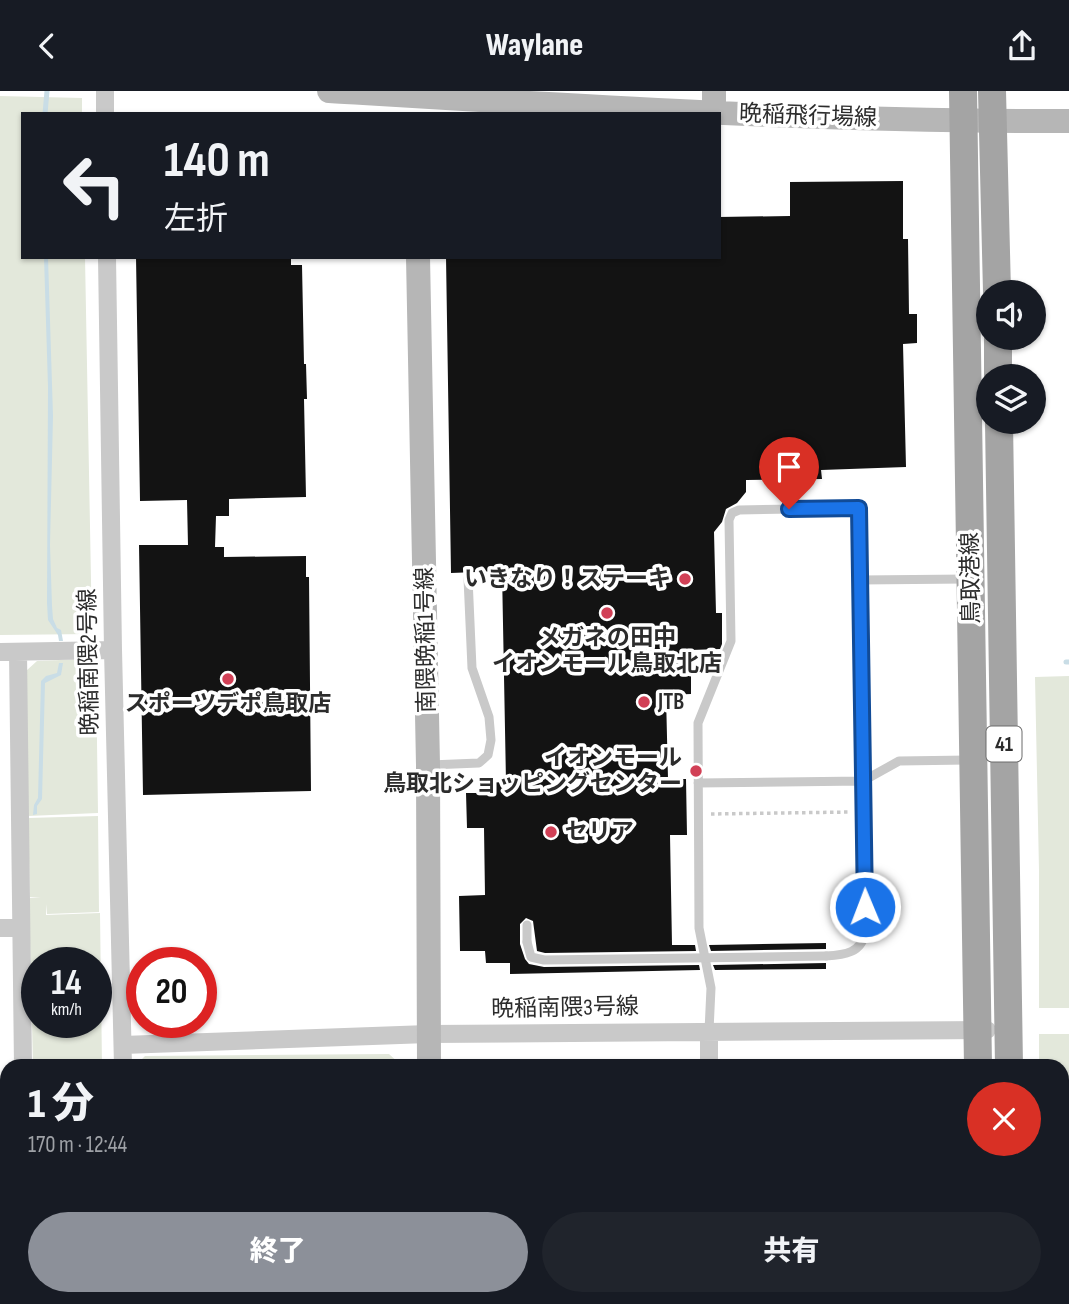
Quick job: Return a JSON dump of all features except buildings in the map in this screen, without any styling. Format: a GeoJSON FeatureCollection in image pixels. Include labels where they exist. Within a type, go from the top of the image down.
{"type":"FeatureCollection","features":[{"type":"Feature","properties":{"kind":"main road","name":"鳥取港線"},"geometry":{"type":"LineString","coordinates":[[963,91],[978,1059]]}},
{"type":"Feature","properties":{"kind":"main road"},"geometry":{"type":"LineString","coordinates":[[992,91],[997,280]]}},
{"type":"Feature","properties":{"kind":"main road","name":"鳥取港線"},"geometry":{"type":"LineString","coordinates":[[999,434],[1009,1059]]}},
{"type":"Feature","properties":{"kind":"street"},"geometry":{"type":"LineString","coordinates":[[105,91],[105,112]]}},
{"type":"Feature","properties":{"kind":"street","name":"晩稲飛行場線"},"geometry":{"type":"LineString","coordinates":[[329,91],[414,100],[691,112]]}},
{"type":"Feature","properties":{"kind":"street"},"geometry":{"type":"LineString","coordinates":[[713,91],[714,112]]}},
{"type":"Feature","properties":{"kind":"street","name":"晩稲飛行場線"},"geometry":{"type":"LineString","coordinates":[[721,113],[965,121],[1069,121]]}},
{"type":"Feature","properties":{"kind":"street","name":"晩稲南隈2号線"},"geometry":{"type":"LineString","coordinates":[[107,259],[123,1059]]}},
{"type":"Feature","properties":{"kind":"street","name":"南隈晩稲1号線"},"geometry":{"type":"LineString","coordinates":[[418,259],[428,765],[429,1059]]}},
{"type":"Feature","properties":{"kind":"street"},"geometry":{"type":"LineString","coordinates":[[23,1059],[21,928],[9,652],[113,650]]}},
{"type":"Feature","properties":{"kind":"street"},"geometry":{"type":"LineString","coordinates":[[0,928],[21,928]]}},
{"type":"Feature","properties":{"kind":"street","name":"晩稲南隈3号線"},"geometry":{"type":"LineString","coordinates":[[123,1045],[428,1034],[1009,1030]]}},
{"type":"Feature","properties":{"kind":"street"},"geometry":{"type":"LineString","coordinates":[[709,1031],[709,1059]]}},
{"type":"Feature","properties":{"kind":"lane"},"geometry":{"type":"LineString","coordinates":[[527,925],[527,942],[531,957],[544,960],[826,956],[851,952],[862,944],[863,781],[859,508],[742,509],[732,513],[729,520],[731,641],[698,723],[699,928],[711,988],[709,1031]]}},
{"type":"Feature","properties":{"kind":"lane"},"geometry":{"type":"LineString","coordinates":[[428,765],[479,763],[488,755],[491,740],[489,717],[472,668],[468,578]]}},
{"type":"Feature","properties":{"kind":"lane"},"geometry":{"type":"LineString","coordinates":[[860,580],[971,579]]}},
{"type":"Feature","properties":{"kind":"lane"},"geometry":{"type":"LineString","coordinates":[[698,783],[863,781],[899,761],[974,760]]}},
{"type":"Feature","properties":{"kind":"path"},"geometry":{"type":"LineString","coordinates":[[699,814],[863,812]]}},
{"type":"Feature","properties":{"kind":"shaded area"},"geometry":{"type":"Polygon","coordinates":[[[0,96],[82,98],[82,112],[21,112],[21,259],[85,259],[92,634],[0,635],[0,96]]]}},
{"type":"Feature","properties":{"kind":"shaded area"},"geometry":{"type":"Polygon","coordinates":[[[85,659],[96,671],[98,813],[28,816],[26,671],[37,661],[85,659]]]}},
{"type":"Feature","properties":{"kind":"shaded area"},"geometry":{"type":"Polygon","coordinates":[[[1069,676],[1069,1008],[1039,1008],[1035,677],[1069,676]]]}},
{"type":"Feature","properties":{"kind":"shaded area"},"geometry":{"type":"Polygon","coordinates":[[[98,816],[99,912],[47,914],[46,904],[46,915],[100,913],[100,947],[30,947],[29,898],[41,897],[30,897],[28,818],[98,816]]]}},
{"type":"Feature","properties":{"kind":"shaded area"},"geometry":{"type":"Polygon","coordinates":[[[1039,1034],[1069,1034],[1069,1059],[1039,1059],[1039,1034]]]}},
{"type":"Feature","properties":{"kind":"shaded area"},"geometry":{"type":"Polygon","coordinates":[[[32,1038],[102,1038],[102,1059],[33,1059],[32,1038]]]}},
{"type":"Feature","properties":{"kind":"shaded area"},"geometry":{"type":"Polygon","coordinates":[[[389,1054],[394,1059],[142,1059],[145,1056],[389,1054]]]}},
{"type":"Feature","properties":{"kind":"water"},"geometry":{"type":"Polygon","coordinates":[[[44,259],[48,259],[53,416],[50,545],[52,606],[53,619],[61,630],[63,641],[59,641],[48,620],[48,387],[44,259]]]}},
{"type":"Feature","properties":{"kind":"water"},"geometry":{"type":"Polygon","coordinates":[[[59,663],[63,663],[61,675],[45,683],[42,799],[37,806],[37,814],[33,815],[38,798],[41,681],[46,676],[57,673],[59,663]]]}},
{"type":"Feature","properties":{"kind":"waterway"},"geometry":{"type":"LineString","coordinates":[[45,112],[47,91]]}},
{"type":"Feature","properties":{"kind":"place","name":"いきなり！ステーキ"},"geometry":{"type":"Point","coordinates":[685,579]}},
{"type":"Feature","properties":{"kind":"place","name":"メガネの田中 イオンモール鳥取北店"},"geometry":{"type":"Point","coordinates":[607,613]}},
{"type":"Feature","properties":{"kind":"place","name":"スポーツデポ鳥取店"},"geometry":{"type":"Point","coordinates":[228,679]}},
{"type":"Feature","properties":{"kind":"place","name":"JTB"},"geometry":{"type":"Point","coordinates":[644,702]}},
{"type":"Feature","properties":{"kind":"place","name":"イオンモール 鳥取北ショッピングセンター"},"geometry":{"type":"Point","coordinates":[696,771]}},
{"type":"Feature","properties":{"kind":"place","name":"セリア"},"geometry":{"type":"Point","coordinates":[551,832]}},
{"type":"Feature","properties":{"kind":"route"},"geometry":{"type":"LineString","coordinates":[[789,509],[859,508],[865,907]]}}]}
